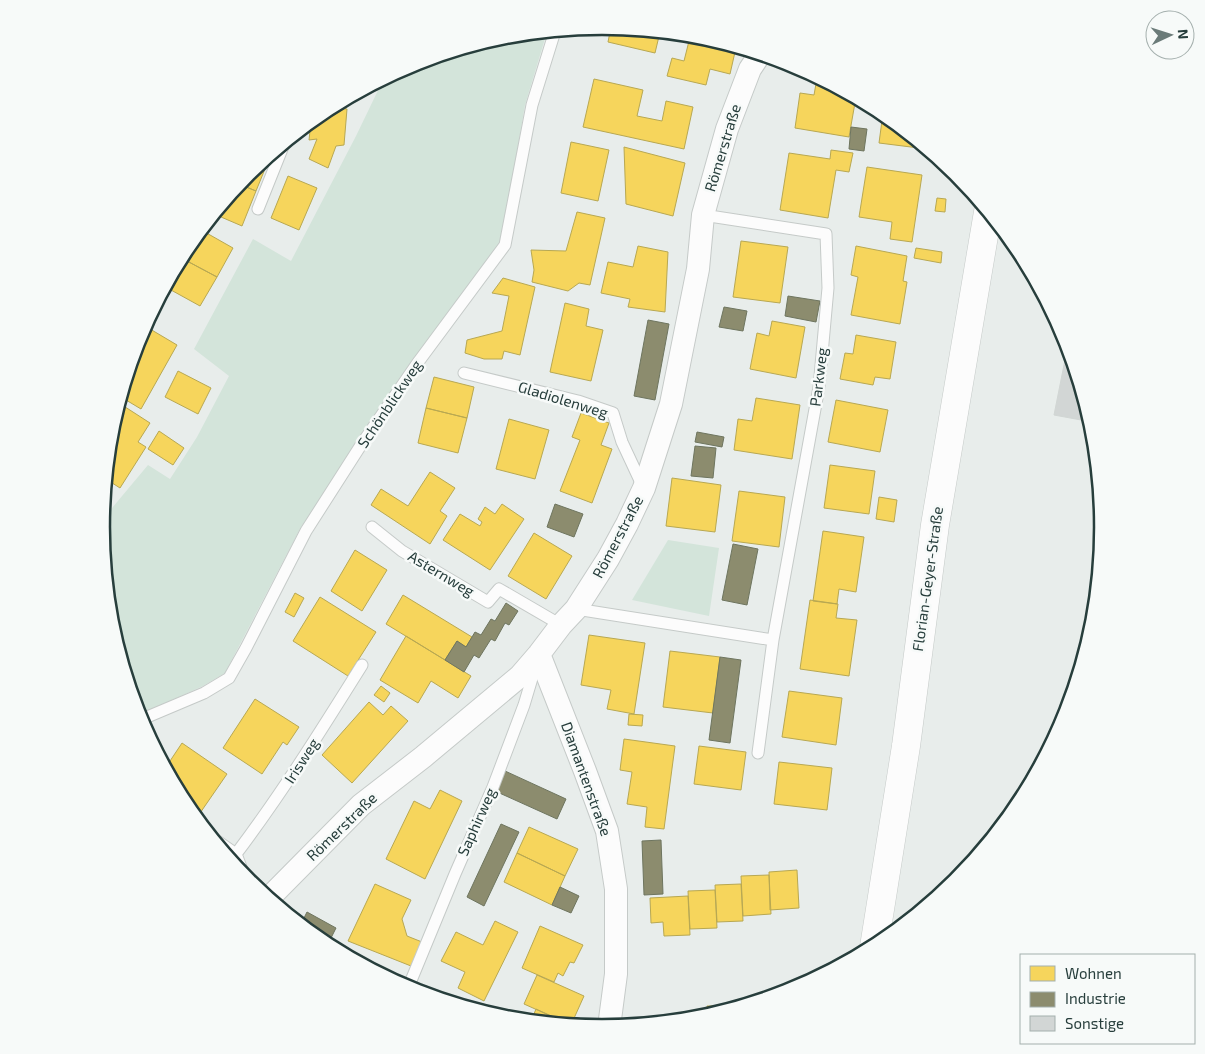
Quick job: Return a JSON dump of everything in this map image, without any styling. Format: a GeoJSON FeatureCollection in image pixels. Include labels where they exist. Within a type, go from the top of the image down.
{"type":"FeatureCollection","features":[{"type":"Feature","properties":{"kind":"street","name":"Römerstraße"},"geometry":{"type":"LineString","coordinates":[[274,894],[361,805],[423,757],[513,682],[576,609],[608,559],[644,488],[671,404],[687,332],[698,269],[703,215],[727,129],[750,69],[756,60]]}},
{"type":"Feature","properties":{"kind":"street","name":"Florian-Geyer-Straße"},"geometry":{"type":"LineString","coordinates":[[876,936],[906,746],[937,516],[987,220]]}},
{"type":"Feature","properties":{"kind":"street","name":"Diamantenstraße"},"geometry":{"type":"LineString","coordinates":[[539,654],[607,831],[616,898],[616,974],[610,1019]]}},
{"type":"Feature","properties":{"kind":"lane","name":"Schönblickweg"},"geometry":{"type":"LineString","coordinates":[[149,716],[204,693],[229,678],[306,530],[361,445],[419,361],[505,245],[532,105],[553,38]]}},
{"type":"Feature","properties":{"kind":"lane"},"geometry":{"type":"LineString","coordinates":[[258,209],[279,156]]}},
{"type":"Feature","properties":{"kind":"lane","name":"Parkweg"},"geometry":{"type":"LineString","coordinates":[[703,215],[826,234],[828,288],[819,387],[773,640],[758,753]]}},
{"type":"Feature","properties":{"kind":"lane","name":"Gladiolenweg"},"geometry":{"type":"LineString","coordinates":[[464,373],[578,401],[613,413],[622,442],[644,488]]}},
{"type":"Feature","properties":{"kind":"lane","name":"Asternweg"},"geometry":{"type":"LineString","coordinates":[[372,527],[402,550],[488,602],[499,589],[561,625]]}},
{"type":"Feature","properties":{"kind":"lane"},"geometry":{"type":"LineString","coordinates":[[576,609],[773,640]]}},
{"type":"Feature","properties":{"kind":"lane","name":"Saphirweg"},"geometry":{"type":"LineString","coordinates":[[411,981],[493,787],[524,706],[539,654]]}},
{"type":"Feature","properties":{"kind":"lane","name":"Irisweg"},"geometry":{"type":"LineString","coordinates":[[236,854],[300,765],[362,665]]}},
{"type":"Feature","properties":{"kind":"green space"},"geometry":{"type":"Polygon","coordinates":[[[545,38],[525,105],[501,245],[301,527],[225,673],[203,686],[147,712],[127,654],[120,623],[112,559],[111,509],[148,465],[170,479],[197,437],[229,376],[194,349],[253,239],[291,261],[378,90],[385,86],[414,72],[444,61],[507,44],[545,38]]]}},
{"type":"Feature","properties":{"kind":"green space"},"geometry":{"type":"Polygon","coordinates":[[[668,540],[719,548],[709,616],[632,600],[668,540]]]}},
{"type":"Feature","properties":{"kind":"building: Wohnen"},"geometry":{"type":"Polygon","coordinates":[[[609,35],[659,38],[655,53],[608,42],[609,35]]]}},
{"type":"Feature","properties":{"kind":"building: Wohnen"},"geometry":{"type":"Polygon","coordinates":[[[689,42],[735,53],[730,74],[710,69],[706,85],[667,76],[672,58],[684,61],[689,42]]]}},
{"type":"Feature","properties":{"kind":"building: Wohnen"},"geometry":{"type":"Polygon","coordinates":[[[594,79],[643,90],[637,116],[662,121],[666,101],[693,107],[684,149],[583,127],[594,79]]]}},
{"type":"Feature","properties":{"kind":"building: Wohnen"},"geometry":{"type":"Polygon","coordinates":[[[816,84],[855,105],[849,137],[795,128],[800,93],[814,95],[816,84]]]}},
{"type":"Feature","properties":{"kind":"building: Wohnen"},"geometry":{"type":"Polygon","coordinates":[[[347,109],[344,145],[336,146],[328,168],[309,159],[317,139],[309,140],[310,132],[329,118],[347,109]]]}},
{"type":"Feature","properties":{"kind":"building: Wohnen"},"geometry":{"type":"Polygon","coordinates":[[[882,122],[915,148],[879,143],[882,122]]]}},
{"type":"Feature","properties":{"kind":"building: Wohnen"},"geometry":{"type":"Polygon","coordinates":[[[571,142],[609,150],[598,201],[561,193],[571,142]]]}},
{"type":"Feature","properties":{"kind":"building: Wohnen"},"geometry":{"type":"Polygon","coordinates":[[[624,147],[685,163],[673,216],[626,204],[624,147]]]}},
{"type":"Feature","properties":{"kind":"building: Wohnen"},"geometry":{"type":"Polygon","coordinates":[[[831,150],[853,153],[849,172],[836,170],[828,218],[780,210],[789,153],[830,159],[831,150]]]}},
{"type":"Feature","properties":{"kind":"building: Wohnen"},"geometry":{"type":"Polygon","coordinates":[[[867,167],[922,175],[912,242],[890,239],[892,222],[859,217],[867,167]]]}},
{"type":"Feature","properties":{"kind":"building: Wohnen"},"geometry":{"type":"Polygon","coordinates":[[[265,170],[256,191],[247,187],[265,170]]]}},
{"type":"Feature","properties":{"kind":"building: Wohnen"},"geometry":{"type":"Polygon","coordinates":[[[288,176],[317,188],[299,230],[271,218],[288,176]]]}},
{"type":"Feature","properties":{"kind":"building: Wohnen"},"geometry":{"type":"Polygon","coordinates":[[[247,187],[256,191],[242,226],[221,217],[247,187]]]}},
{"type":"Feature","properties":{"kind":"building: Wohnen"},"geometry":{"type":"Polygon","coordinates":[[[937,198],[946,199],[945,212],[935,211],[937,198]]]}},
{"type":"Feature","properties":{"kind":"building: Wohnen"},"geometry":{"type":"Polygon","coordinates":[[[577,212],[605,218],[590,285],[579,283],[568,291],[532,282],[534,270],[531,250],[566,251],[577,212]]]}},
{"type":"Feature","properties":{"kind":"building: Wohnen"},"geometry":{"type":"Polygon","coordinates":[[[207,234],[233,248],[217,277],[188,262],[207,234]]]}},
{"type":"Feature","properties":{"kind":"building: Wohnen"},"geometry":{"type":"Polygon","coordinates":[[[741,241],[788,247],[780,303],[733,297],[741,241]]]}},
{"type":"Feature","properties":{"kind":"building: Wohnen"},"geometry":{"type":"Polygon","coordinates":[[[638,246],[668,252],[665,312],[628,307],[630,299],[601,293],[608,262],[633,267],[638,246]]]}},
{"type":"Feature","properties":{"kind":"building: Wohnen"},"geometry":{"type":"Polygon","coordinates":[[[856,246],[907,256],[903,281],[907,282],[900,324],[851,315],[858,277],[851,275],[856,246]]]}},
{"type":"Feature","properties":{"kind":"building: Wohnen"},"geometry":{"type":"Polygon","coordinates":[[[916,248],[942,252],[941,263],[914,258],[916,248]]]}},
{"type":"Feature","properties":{"kind":"building: Wohnen"},"geometry":{"type":"Polygon","coordinates":[[[188,262],[217,277],[200,306],[171,290],[188,262]]]}},
{"type":"Feature","properties":{"kind":"building: Wohnen"},"geometry":{"type":"Polygon","coordinates":[[[503,278],[535,287],[520,355],[504,351],[502,359],[484,359],[465,353],[467,340],[502,331],[509,296],[492,293],[503,278]]]}},
{"type":"Feature","properties":{"kind":"building: Wohnen"},"geometry":{"type":"Polygon","coordinates":[[[565,303],[589,309],[586,326],[603,330],[591,381],[550,372],[565,303]]]}},
{"type":"Feature","properties":{"kind":"building: Wohnen"},"geometry":{"type":"Polygon","coordinates":[[[772,321],[805,327],[796,378],[750,369],[757,333],[769,336],[772,321]]]}},
{"type":"Feature","properties":{"kind":"building: Wohnen"},"geometry":{"type":"Polygon","coordinates":[[[152,330],[177,345],[141,409],[127,401],[152,330]]]}},
{"type":"Feature","properties":{"kind":"building: Wohnen"},"geometry":{"type":"Polygon","coordinates":[[[856,335],[896,342],[890,379],[875,377],[873,385],[840,379],[845,353],[853,354],[856,335]]]}},
{"type":"Feature","properties":{"kind":"building: Wohnen"},"geometry":{"type":"Polygon","coordinates":[[[178,371],[211,388],[198,414],[165,397],[178,371]]]}},
{"type":"Feature","properties":{"kind":"building: Wohnen"},"geometry":{"type":"Polygon","coordinates":[[[434,377],[474,387],[467,418],[426,408],[434,377]]]}},
{"type":"Feature","properties":{"kind":"building: Wohnen"},"geometry":{"type":"Polygon","coordinates":[[[756,398],[800,405],[792,459],[734,450],[738,419],[752,421],[756,398]]]}},
{"type":"Feature","properties":{"kind":"building: Wohnen"},"geometry":{"type":"Polygon","coordinates":[[[836,400],[888,410],[880,452],[828,442],[836,400]]]}},
{"type":"Feature","properties":{"kind":"building: Wohnen"},"geometry":{"type":"Polygon","coordinates":[[[125,407],[150,423],[138,442],[146,447],[120,488],[113,484],[120,431],[125,407]]]}},
{"type":"Feature","properties":{"kind":"building: Wohnen"},"geometry":{"type":"Polygon","coordinates":[[[426,408],[467,418],[458,453],[418,443],[426,408]]]}},
{"type":"Feature","properties":{"kind":"building: Wohnen"},"geometry":{"type":"Polygon","coordinates":[[[581,413],[609,423],[601,445],[612,449],[592,503],[560,491],[580,440],[572,437],[581,413]]]}},
{"type":"Feature","properties":{"kind":"building: Wohnen"},"geometry":{"type":"Polygon","coordinates":[[[509,419],[549,430],[535,479],[496,469],[509,419]]]}},
{"type":"Feature","properties":{"kind":"building: Wohnen"},"geometry":{"type":"Polygon","coordinates":[[[159,431],[184,448],[173,465],[148,449],[159,431]]]}},
{"type":"Feature","properties":{"kind":"building: Wohnen"},"geometry":{"type":"Polygon","coordinates":[[[830,465],[875,471],[869,514],[824,508],[830,465]]]}},
{"type":"Feature","properties":{"kind":"building: Wohnen"},"geometry":{"type":"Polygon","coordinates":[[[430,472],[455,488],[440,511],[447,516],[430,544],[371,505],[381,489],[408,506],[430,472]]]}},
{"type":"Feature","properties":{"kind":"building: Wohnen"},"geometry":{"type":"Polygon","coordinates":[[[672,478],[721,485],[715,532],[666,526],[672,478]]]}},
{"type":"Feature","properties":{"kind":"building: Wohnen"},"geometry":{"type":"Polygon","coordinates":[[[739,491],[785,497],[779,547],[732,541],[739,491]]]}},
{"type":"Feature","properties":{"kind":"building: Wohnen"},"geometry":{"type":"Polygon","coordinates":[[[879,497],[897,500],[894,522],[876,519],[879,497]]]}},
{"type":"Feature","properties":{"kind":"building: Wohnen"},"geometry":{"type":"Polygon","coordinates":[[[502,504],[524,519],[490,570],[443,540],[460,514],[480,526],[482,522],[478,519],[485,507],[495,514],[502,504]]]}},
{"type":"Feature","properties":{"kind":"building: Wohnen"},"geometry":{"type":"Polygon","coordinates":[[[823,531],[864,537],[856,592],[839,589],[837,604],[813,601],[823,531]]]}},
{"type":"Feature","properties":{"kind":"building: Wohnen"},"geometry":{"type":"Polygon","coordinates":[[[534,533],[572,556],[546,599],[508,576],[534,533]]]}},
{"type":"Feature","properties":{"kind":"building: Wohnen"},"geometry":{"type":"Polygon","coordinates":[[[355,550],[387,570],[362,611],[331,591],[355,550]]]}},
{"type":"Feature","properties":{"kind":"building: Wohnen"},"geometry":{"type":"Polygon","coordinates":[[[295,593],[304,598],[294,617],[285,612],[295,593]]]}},
{"type":"Feature","properties":{"kind":"building: Wohnen"},"geometry":{"type":"Polygon","coordinates":[[[403,595],[472,637],[466,647],[457,641],[445,660],[386,624],[403,595]]]}},
{"type":"Feature","properties":{"kind":"building: Wohnen"},"geometry":{"type":"Polygon","coordinates":[[[320,597],[376,632],[348,676],[293,641],[320,597]]]}},
{"type":"Feature","properties":{"kind":"building: Wohnen"},"geometry":{"type":"Polygon","coordinates":[[[810,600],[838,604],[836,618],[857,620],[849,676],[800,669],[810,600]]]}},
{"type":"Feature","properties":{"kind":"building: Wohnen"},"geometry":{"type":"Polygon","coordinates":[[[589,635],[645,643],[634,714],[607,709],[611,690],[581,685],[589,635]]]}},
{"type":"Feature","properties":{"kind":"building: Wohnen"},"geometry":{"type":"Polygon","coordinates":[[[406,636],[471,676],[458,698],[431,681],[418,703],[380,680],[406,636]]]}},
{"type":"Feature","properties":{"kind":"building: Wohnen"},"geometry":{"type":"Polygon","coordinates":[[[670,651],[720,657],[713,713],[663,707],[670,651]]]}},
{"type":"Feature","properties":{"kind":"building: Wohnen"},"geometry":{"type":"Polygon","coordinates":[[[381,686],[390,693],[384,702],[374,695],[381,686]]]}},
{"type":"Feature","properties":{"kind":"building: Wohnen"},"geometry":{"type":"Polygon","coordinates":[[[789,691],[842,698],[836,745],[782,737],[789,691]]]}},
{"type":"Feature","properties":{"kind":"building: Wohnen"},"geometry":{"type":"Polygon","coordinates":[[[255,699],[299,727],[287,745],[283,742],[262,774],[223,748],[255,699]]]}},
{"type":"Feature","properties":{"kind":"building: Wohnen"},"geometry":{"type":"Polygon","coordinates":[[[369,702],[383,715],[391,706],[408,721],[352,783],[322,755],[369,702]]]}},
{"type":"Feature","properties":{"kind":"building: Wohnen"},"geometry":{"type":"Polygon","coordinates":[[[629,714],[643,715],[642,726],[628,725],[629,714]]]}},
{"type":"Feature","properties":{"kind":"building: Wohnen"},"geometry":{"type":"Polygon","coordinates":[[[624,739],[675,746],[664,829],[645,827],[647,807],[627,804],[632,772],[620,770],[624,739]]]}},
{"type":"Feature","properties":{"kind":"building: Wohnen"},"geometry":{"type":"Polygon","coordinates":[[[182,743],[227,774],[201,812],[176,773],[170,761],[182,743]]]}},
{"type":"Feature","properties":{"kind":"building: Wohnen"},"geometry":{"type":"Polygon","coordinates":[[[699,746],[746,752],[741,790],[694,784],[699,746]]]}},
{"type":"Feature","properties":{"kind":"building: Wohnen"},"geometry":{"type":"Polygon","coordinates":[[[779,762],[832,768],[827,810],[774,804],[779,762]]]}},
{"type":"Feature","properties":{"kind":"building: Wohnen"},"geometry":{"type":"Polygon","coordinates":[[[440,790],[462,801],[425,879],[386,859],[414,801],[430,809],[440,790]]]}},
{"type":"Feature","properties":{"kind":"building: Wohnen"},"geometry":{"type":"Polygon","coordinates":[[[529,827],[578,849],[565,876],[517,853],[529,827]]]}},
{"type":"Feature","properties":{"kind":"building: Wohnen"},"geometry":{"type":"Polygon","coordinates":[[[517,853],[565,876],[552,905],[504,882],[517,853]]]}},
{"type":"Feature","properties":{"kind":"building: Wohnen"},"geometry":{"type":"Polygon","coordinates":[[[797,870],[799,908],[770,910],[769,872],[797,870]]]}},
{"type":"Feature","properties":{"kind":"building: Wohnen"},"geometry":{"type":"Polygon","coordinates":[[[769,875],[771,914],[743,916],[741,876],[769,875]]]}},
{"type":"Feature","properties":{"kind":"building: Wohnen"},"geometry":{"type":"Polygon","coordinates":[[[375,884],[411,900],[402,919],[407,936],[422,942],[411,966],[348,941],[375,884]]]}},
{"type":"Feature","properties":{"kind":"building: Wohnen"},"geometry":{"type":"Polygon","coordinates":[[[741,884],[743,921],[717,922],[715,885],[741,884]]]}},
{"type":"Feature","properties":{"kind":"building: Wohnen"},"geometry":{"type":"Polygon","coordinates":[[[715,890],[717,928],[690,929],[688,891],[715,890]]]}},
{"type":"Feature","properties":{"kind":"building: Wohnen"},"geometry":{"type":"Polygon","coordinates":[[[688,896],[690,935],[664,936],[663,922],[651,923],[650,898],[688,896]]]}},
{"type":"Feature","properties":{"kind":"building: Wohnen"},"geometry":{"type":"Polygon","coordinates":[[[495,921],[518,932],[484,1001],[458,988],[465,972],[441,961],[456,932],[483,945],[495,921]]]}},
{"type":"Feature","properties":{"kind":"building: Wohnen"},"geometry":{"type":"Polygon","coordinates":[[[540,926],[583,945],[574,963],[570,962],[563,976],[558,973],[554,982],[522,968],[540,926]]]}},
{"type":"Feature","properties":{"kind":"building: Wohnen"},"geometry":{"type":"Polygon","coordinates":[[[537,975],[584,996],[574,1018],[551,1016],[524,1004],[537,975]]]}},
{"type":"Feature","properties":{"kind":"building: Wohnen"},"geometry":{"type":"Polygon","coordinates":[[[536,1009],[552,1016],[538,1015],[534,1014],[536,1009]]]}},
{"type":"Feature","properties":{"kind":"building: Industrie"},"geometry":{"type":"Polygon","coordinates":[[[851,127],[867,129],[864,151],[849,149],[851,127]]]}},
{"type":"Feature","properties":{"kind":"building: Industrie"},"geometry":{"type":"Polygon","coordinates":[[[788,296],[820,301],[816,322],[785,316],[788,296]]]}},
{"type":"Feature","properties":{"kind":"building: Industrie"},"geometry":{"type":"Polygon","coordinates":[[[724,307],[747,311],[743,331],[719,327],[724,307]]]}},
{"type":"Feature","properties":{"kind":"building: Industrie"},"geometry":{"type":"Polygon","coordinates":[[[648,320],[669,324],[655,400],[634,396],[648,320]]]}},
{"type":"Feature","properties":{"kind":"building: Industrie"},"geometry":{"type":"Polygon","coordinates":[[[697,432],[724,437],[722,447],[695,442],[697,432]]]}},
{"type":"Feature","properties":{"kind":"building: Industrie"},"geometry":{"type":"Polygon","coordinates":[[[695,446],[716,448],[713,478],[691,476],[695,446]]]}},
{"type":"Feature","properties":{"kind":"building: Industrie"},"geometry":{"type":"Polygon","coordinates":[[[555,504],[583,514],[574,537],[547,527],[555,504]]]}},
{"type":"Feature","properties":{"kind":"building: Industrie"},"geometry":{"type":"Polygon","coordinates":[[[733,544],[758,549],[747,605],[722,600],[733,544]]]}},
{"type":"Feature","properties":{"kind":"building: Industrie"},"geometry":{"type":"Polygon","coordinates":[[[506,603],[518,611],[509,625],[505,623],[495,641],[491,639],[479,658],[474,655],[464,672],[445,660],[457,641],[466,647],[475,632],[481,635],[491,619],[495,621],[506,603]]]}},
{"type":"Feature","properties":{"kind":"building: Industrie"},"geometry":{"type":"Polygon","coordinates":[[[720,657],[741,660],[730,743],[709,740],[720,657]]]}},
{"type":"Feature","properties":{"kind":"building: Industrie"},"geometry":{"type":"Polygon","coordinates":[[[505,771],[566,799],[557,819],[495,791],[505,771]]]}},
{"type":"Feature","properties":{"kind":"building: Industrie"},"geometry":{"type":"Polygon","coordinates":[[[501,824],[519,832],[484,906],[467,897],[501,824]]]}},
{"type":"Feature","properties":{"kind":"building: Industrie"},"geometry":{"type":"Polygon","coordinates":[[[661,840],[663,894],[644,895],[642,841],[661,840]]]}},
{"type":"Feature","properties":{"kind":"building: Industrie"},"geometry":{"type":"Polygon","coordinates":[[[560,887],[579,896],[571,913],[552,905],[560,887]]]}},
{"type":"Feature","properties":{"kind":"building: Industrie"},"geometry":{"type":"Polygon","coordinates":[[[307,912],[336,928],[331,937],[329,936],[304,918],[307,912]]]}},
{"type":"Feature","properties":{"kind":"building: Sonstige"},"geometry":{"type":"Polygon","coordinates":[[[1065,361],[1083,420],[1054,415],[1065,361]]]}}]}
